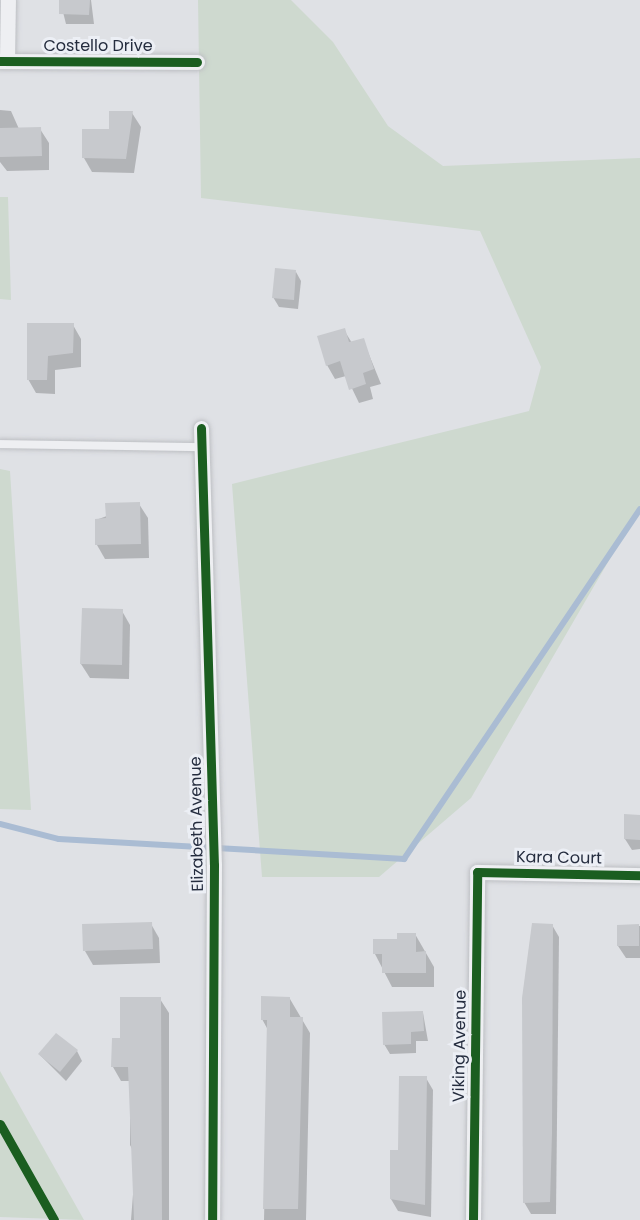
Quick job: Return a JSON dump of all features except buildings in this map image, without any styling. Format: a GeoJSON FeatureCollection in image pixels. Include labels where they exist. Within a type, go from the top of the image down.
{"type":"FeatureCollection","features":[{"type":"Feature","properties":{"kind":"street"},"geometry":{"type":"LineString","coordinates":[[4,61],[8,0]]}},
{"type":"Feature","properties":{"kind":"street","name":"Costello Drive"},"geometry":{"type":"LineString","coordinates":[[4,61],[197,62]]}},
{"type":"Feature","properties":{"kind":"street","name":"Elizabeth Avenue"},"geometry":{"type":"LineString","coordinates":[[201,428],[214,865],[212,1220]]}},
{"type":"Feature","properties":{"kind":"street","name":"Kara Court"},"geometry":{"type":"LineString","coordinates":[[477,872],[640,874]]}},
{"type":"Feature","properties":{"kind":"street","name":"Viking Avenue"},"geometry":{"type":"LineString","coordinates":[[473,1220],[477,872]]}},
{"type":"Feature","properties":{"kind":"lane"},"geometry":{"type":"LineString","coordinates":[[0,444],[202,447]]}},
{"type":"Feature","properties":{"kind":"shaded area"},"geometry":{"type":"Polygon","coordinates":[[[198,0],[291,0],[333,42],[388,126],[443,166],[640,158],[640,507],[471,798],[379,877],[262,877],[232,484],[529,411],[541,367],[480,231],[201,198],[198,0]]]}},
{"type":"Feature","properties":{"kind":"shaded area"},"geometry":{"type":"Polygon","coordinates":[[[0,197],[8,197],[11,300],[0,299],[0,197]]]}},
{"type":"Feature","properties":{"kind":"shaded area"},"geometry":{"type":"Polygon","coordinates":[[[0,469],[10,471],[31,810],[0,809],[0,469]]]}},
{"type":"Feature","properties":{"kind":"shaded area"},"geometry":{"type":"Polygon","coordinates":[[[0,1071],[84,1220],[0,1217],[0,1071]]]}},
{"type":"Feature","properties":{"kind":"waterway"},"geometry":{"type":"LineString","coordinates":[[0,824],[59,839],[404,859],[640,509]]}},
{"type":"Feature","properties":{"kind":"cycle path"},"geometry":{"type":"LineString","coordinates":[[0,61],[197,62]]}},
{"type":"Feature","properties":{"kind":"cycle path"},"geometry":{"type":"LineString","coordinates":[[201,428],[214,865],[212,1220]]}},
{"type":"Feature","properties":{"kind":"cycle path"},"geometry":{"type":"LineString","coordinates":[[473,1220],[477,872],[640,875]]}},
{"type":"Feature","properties":{"kind":"cycle path"},"geometry":{"type":"LineString","coordinates":[[0,1124],[54,1220]]}}]}
